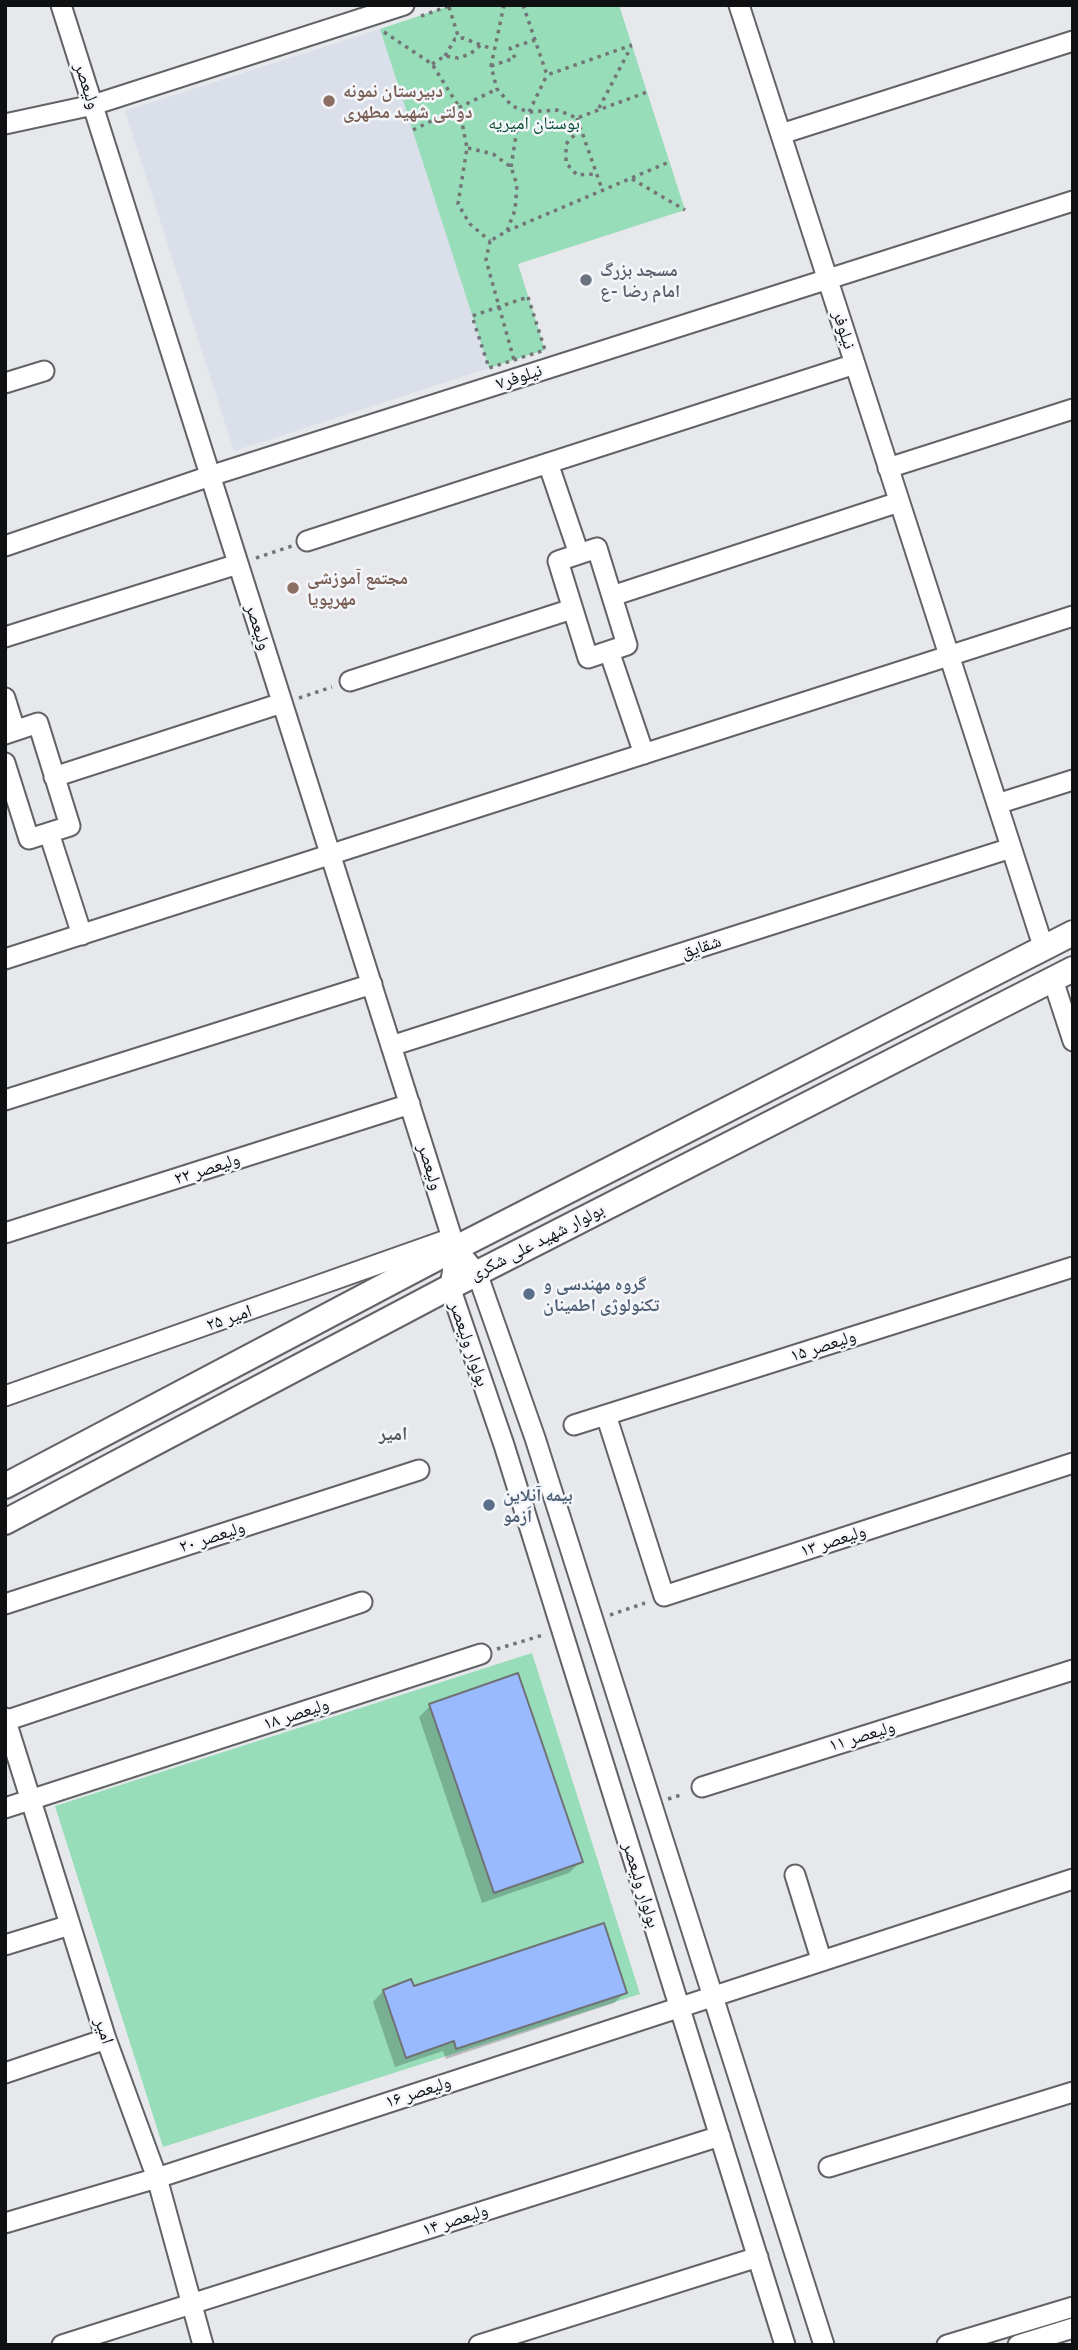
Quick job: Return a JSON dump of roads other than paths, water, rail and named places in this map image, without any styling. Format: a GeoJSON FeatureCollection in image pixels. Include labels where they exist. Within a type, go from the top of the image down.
{"type":"FeatureCollection","features":[{"type":"Feature","properties":{"kind":"main road","name":"بولوار شهید علی شکری"},"geometry":{"type":"LineString","coordinates":[[5,1486],[454,1243],[579,1185],[1073,933]]}},
{"type":"Feature","properties":{"kind":"main road","name":"بولوار شهید علی شکری"},"geometry":{"type":"LineString","coordinates":[[5,1522],[477,1273],[1063,975]]}},
{"type":"Feature","properties":{"kind":"main road"},"geometry":{"type":"LineString","coordinates":[[579,1185],[590,1215]]}},
{"type":"Feature","properties":{"kind":"street","name":"ولیعصر"},"geometry":{"type":"LineString","coordinates":[[61,5],[454,1243]]}},
{"type":"Feature","properties":{"kind":"street"},"geometry":{"type":"LineString","coordinates":[[5,124],[93,105],[404,5]]}},
{"type":"Feature","properties":{"kind":"street","name":"نیلوفر"},"geometry":{"type":"LineString","coordinates":[[739,5],[1044,949]]}},
{"type":"Feature","properties":{"kind":"street"},"geometry":{"type":"LineString","coordinates":[[781,134],[1073,41]]}},
{"type":"Feature","properties":{"kind":"street","name":"نیلوفر۷"},"geometry":{"type":"LineString","coordinates":[[5,545],[210,475],[1073,201]]}},
{"type":"Feature","properties":{"kind":"street"},"geometry":{"type":"LineString","coordinates":[[307,541],[855,364]]}},
{"type":"Feature","properties":{"kind":"street"},"geometry":{"type":"LineString","coordinates":[[5,383],[44,371]]}},
{"type":"Feature","properties":{"kind":"street"},"geometry":{"type":"LineString","coordinates":[[888,468],[1073,410]]}},
{"type":"Feature","properties":{"kind":"street"},"geometry":{"type":"LineString","coordinates":[[548,464],[579,554]]}},
{"type":"Feature","properties":{"kind":"street"},"geometry":{"type":"LineString","coordinates":[[612,596],[899,502]]}},
{"type":"Feature","properties":{"kind":"street"},"geometry":{"type":"LineString","coordinates":[[597,548],[612,596],[627,645],[587,658],[558,561],[597,548]]}},
{"type":"Feature","properties":{"kind":"street"},"geometry":{"type":"LineString","coordinates":[[5,638],[238,564]]}},
{"type":"Feature","properties":{"kind":"street"},"geometry":{"type":"LineString","coordinates":[[350,681],[572,609]]}},
{"type":"Feature","properties":{"kind":"street"},"geometry":{"type":"LineString","coordinates":[[5,959],[1073,616]]}},
{"type":"Feature","properties":{"kind":"street"},"geometry":{"type":"LineString","coordinates":[[609,651],[644,754]]}},
{"type":"Feature","properties":{"kind":"street"},"geometry":{"type":"LineString","coordinates":[[5,698],[10,732],[38,723],[70,826],[29,839],[9,792],[5,763]]}},
{"type":"Feature","properties":{"kind":"street"},"geometry":{"type":"LineString","coordinates":[[54,777],[282,704]]}},
{"type":"Feature","properties":{"kind":"street"},"geometry":{"type":"LineString","coordinates":[[997,804],[1073,780]]}},
{"type":"Feature","properties":{"kind":"street"},"geometry":{"type":"LineString","coordinates":[[49,833],[82,935]]}},
{"type":"Feature","properties":{"kind":"street","name":"شقایق"},"geometry":{"type":"LineString","coordinates":[[391,1046],[1011,848]]}},
{"type":"Feature","properties":{"kind":"street"},"geometry":{"type":"LineString","coordinates":[[1063,975],[1073,1041]]}},
{"type":"Feature","properties":{"kind":"street"},"geometry":{"type":"LineString","coordinates":[[5,1100],[372,984]]}},
{"type":"Feature","properties":{"kind":"street","name":"ولیعصر ۲۲"},"geometry":{"type":"LineString","coordinates":[[5,1233],[410,1104]]}},
{"type":"Feature","properties":{"kind":"street","name":"بولوار ولیعصر"},"geometry":{"type":"LineString","coordinates":[[454,1243],[477,1273],[593,1620],[824,2345]]}},
{"type":"Feature","properties":{"kind":"street","name":"بولوار ولیعصر"},"geometry":{"type":"LineString","coordinates":[[454,1243],[450,1287],[504,1444],[785,2345]]}},
{"type":"Feature","properties":{"kind":"street","name":"امیر ۲۵"},"geometry":{"type":"LineString","coordinates":[[5,1396],[454,1243]]}},
{"type":"Feature","properties":{"kind":"street","name":"ولیعصر ۱۵"},"geometry":{"type":"LineString","coordinates":[[574,1425],[1073,1267]]}},
{"type":"Feature","properties":{"kind":"street","name":"ولیعصر ۱۳"},"geometry":{"type":"LineString","coordinates":[[606,1415],[664,1596],[1073,1463]]}},
{"type":"Feature","properties":{"kind":"street","name":"ولیعصر ۲۰"},"geometry":{"type":"LineString","coordinates":[[5,1604],[419,1470]]}},
{"type":"Feature","properties":{"kind":"street"},"geometry":{"type":"LineString","coordinates":[[6,1719],[362,1602]]}},
{"type":"Feature","properties":{"kind":"street","name":"ولیعصر ۱۸"},"geometry":{"type":"LineString","coordinates":[[5,1808],[481,1654]]}},
{"type":"Feature","properties":{"kind":"street","name":"ولیعصر ۱۱"},"geometry":{"type":"LineString","coordinates":[[702,1787],[1073,1670]]}},
{"type":"Feature","properties":{"kind":"street","name":"امیر"},"geometry":{"type":"LineString","coordinates":[[6,1719],[106,2039],[158,2178],[203,2345]]}},
{"type":"Feature","properties":{"kind":"street"},"geometry":{"type":"LineString","coordinates":[[795,1875],[821,1959]]}},
{"type":"Feature","properties":{"kind":"street","name":"ولیعصر ۱۶"},"geometry":{"type":"LineString","coordinates":[[5,2223],[158,2178],[713,1994],[1073,1879]]}},
{"type":"Feature","properties":{"kind":"street"},"geometry":{"type":"LineString","coordinates":[[5,1945],[71,1925]]}},
{"type":"Feature","properties":{"kind":"street"},"geometry":{"type":"LineString","coordinates":[[5,2073],[106,2039]]}},
{"type":"Feature","properties":{"kind":"street"},"geometry":{"type":"LineString","coordinates":[[829,2167],[1073,2092]]}},
{"type":"Feature","properties":{"kind":"street","name":"ولیعصر ۱۴"},"geometry":{"type":"LineString","coordinates":[[62,2345],[720,2136]]}},
{"type":"Feature","properties":{"kind":"street"},"geometry":{"type":"LineString","coordinates":[[480,2345],[758,2257]]}},
{"type":"Feature","properties":{"kind":"street"},"geometry":{"type":"LineString","coordinates":[[947,2345],[1073,2307]]}},
{"type":"Feature","properties":{"kind":"street"},"geometry":{"type":"LineString","coordinates":[[1018,2345],[1073,2328]]}},
{"type":"Feature","properties":{"kind":"place","name":"دبیرستان نمونه دولتی شهید مطهری"},"geometry":{"type":"Point","coordinates":[329,101]}},
{"type":"Feature","properties":{"kind":"place","name":"مسجد بزرگ امام رضا -ع"},"geometry":{"type":"Point","coordinates":[586,280]}},
{"type":"Feature","properties":{"kind":"place","name":"مجتمع آموزشی مهرپویا"},"geometry":{"type":"Point","coordinates":[293,588]}},
{"type":"Feature","properties":{"kind":"place","name":"گروه مهندسی و تکنولوژی اطمینان"},"geometry":{"type":"Point","coordinates":[529,1294]}},
{"type":"Feature","properties":{"kind":"place","name":"بیمه آنلاین اَزمو"},"geometry":{"type":"Point","coordinates":[489,1505]}},
{"type":"Feature","properties":{"kind":"district","name":"امیر"},"geometry":{"type":"Point","coordinates":[393,1434]}},
{"type":"Feature","properties":{"kind":"park label","name":"بوستان امیریه"},"geometry":{"type":"Point","coordinates":[534,123]}}]}
